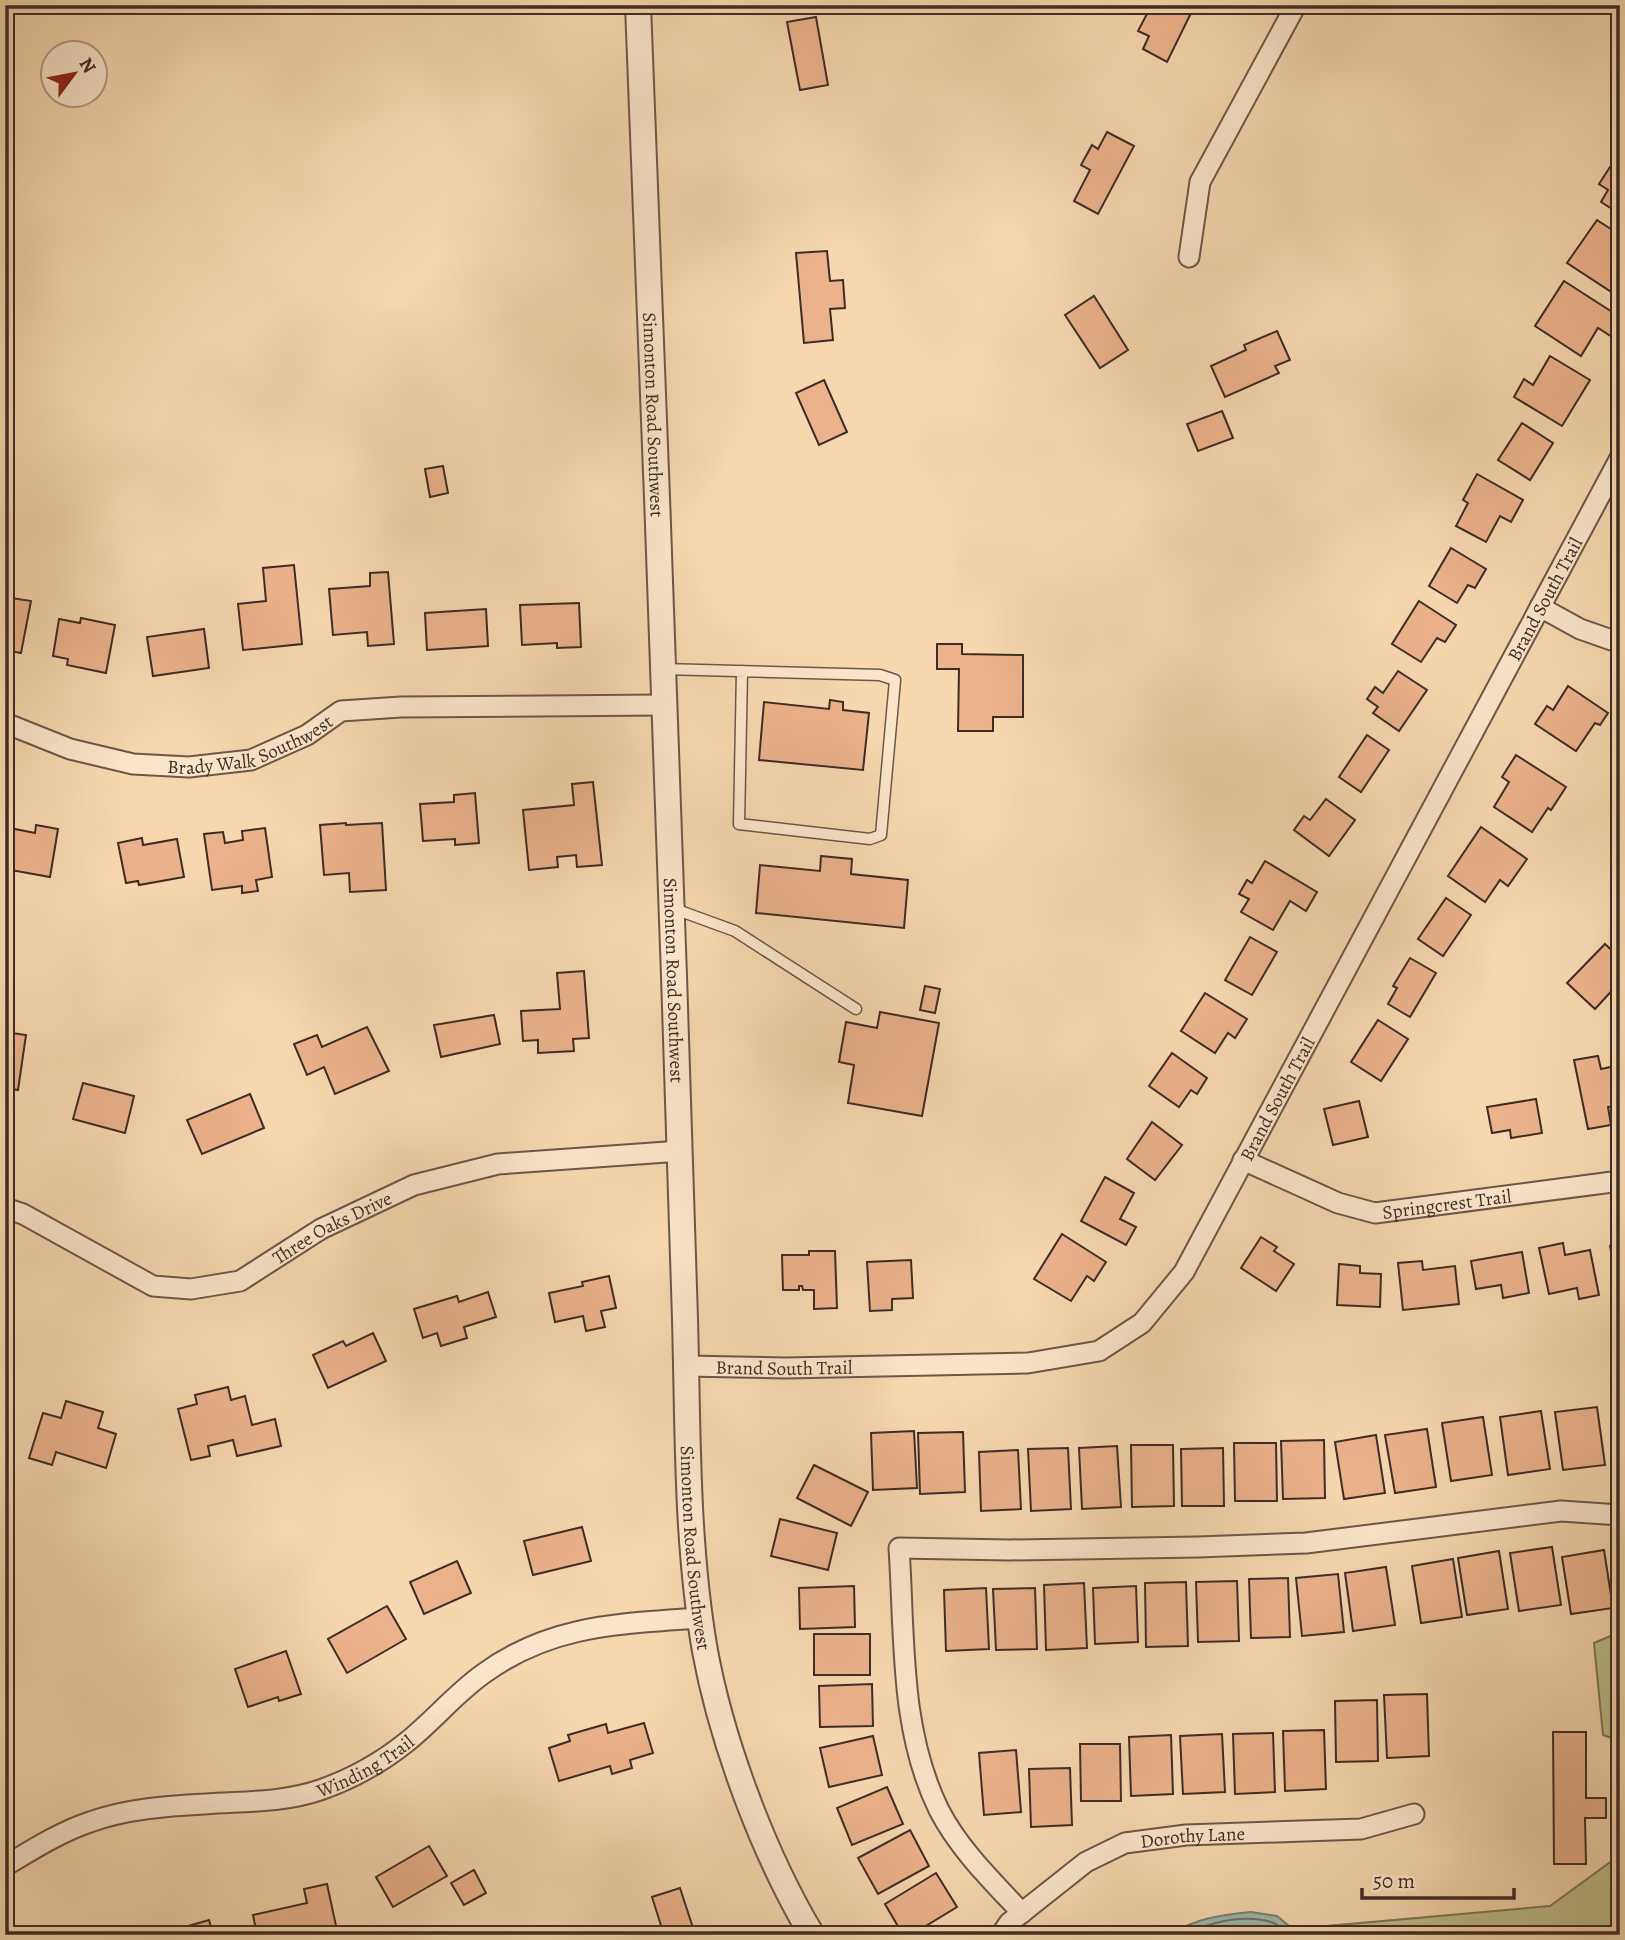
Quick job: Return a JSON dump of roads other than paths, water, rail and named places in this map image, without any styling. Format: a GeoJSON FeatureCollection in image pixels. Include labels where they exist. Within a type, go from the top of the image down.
{"type":"FeatureCollection","features":[{"type":"Feature","properties":{"kind":"street","name":"Simonton Road Southwest"},"geometry":{"type":"LineString","coordinates":[[638,5],[681,1152],[686,1366],[693,1533],[700,1618],[715,1698],[738,1770],[766,1842],[812,1935]]}},
{"type":"Feature","properties":{"kind":"street"},"geometry":{"type":"LineString","coordinates":[[1189,257],[1200,182],[1296,5]]}},
{"type":"Feature","properties":{"kind":"street","name":"Brand South Trail"},"geometry":{"type":"LineString","coordinates":[[686,1366],[786,1368],[1028,1363],[1098,1351],[1142,1322],[1184,1272],[1620,458]]}},
{"type":"Feature","properties":{"kind":"street"},"geometry":{"type":"LineString","coordinates":[[1540,607],[1580,629],[1620,643]]}},
{"type":"Feature","properties":{"kind":"street","name":"Brady Walk Southwest"},"geometry":{"type":"LineString","coordinates":[[5,723],[70,749],[120,761],[189,767],[251,760],[307,735],[341,711],[401,707],[664,705]]}},
{"type":"Feature","properties":{"kind":"street","name":"Three Oaks Drive"},"geometry":{"type":"LineString","coordinates":[[5,1208],[23,1214],[153,1286],[191,1289],[240,1281],[321,1228],[414,1185],[498,1164],[681,1152]]}},
{"type":"Feature","properties":{"kind":"street","name":"Springcrest Trail"},"geometry":{"type":"LineString","coordinates":[[1243,1160],[1338,1203],[1375,1213],[1620,1181]]}},
{"type":"Feature","properties":{"kind":"street"},"geometry":{"type":"LineString","coordinates":[[1022,1913],[954,1835],[939,1809],[921,1761],[909,1706],[899,1548],[1009,1550],[1306,1543],[1561,1511],[1620,1515]]}},
{"type":"Feature","properties":{"kind":"street","name":"Winding Trail"},"geometry":{"type":"LineString","coordinates":[[5,1866],[89,1822],[119,1814],[196,1804],[257,1803],[319,1791],[349,1779],[380,1761],[408,1741],[484,1673],[526,1649],[559,1635],[595,1627],[700,1618]]}},
{"type":"Feature","properties":{"kind":"street","name":"Dorothy Lane"},"geometry":{"type":"LineString","coordinates":[[1001,1935],[1009,1923],[1086,1862],[1125,1843],[1186,1835],[1361,1829],[1414,1814]]}},
{"type":"Feature","properties":{"kind":"lane"},"geometry":{"type":"LineString","coordinates":[[663,669],[742,670],[880,675],[895,680],[881,835],[870,839],[739,824],[742,670]]}},
{"type":"Feature","properties":{"kind":"lane"},"geometry":{"type":"LineString","coordinates":[[672,908],[735,931],[856,1009]]}},
{"type":"Feature","properties":{"kind":"water"},"geometry":{"type":"Polygon","coordinates":[[[1251,1912],[1277,1916],[1300,1935],[1171,1935],[1199,1921],[1251,1912]]]}}]}
